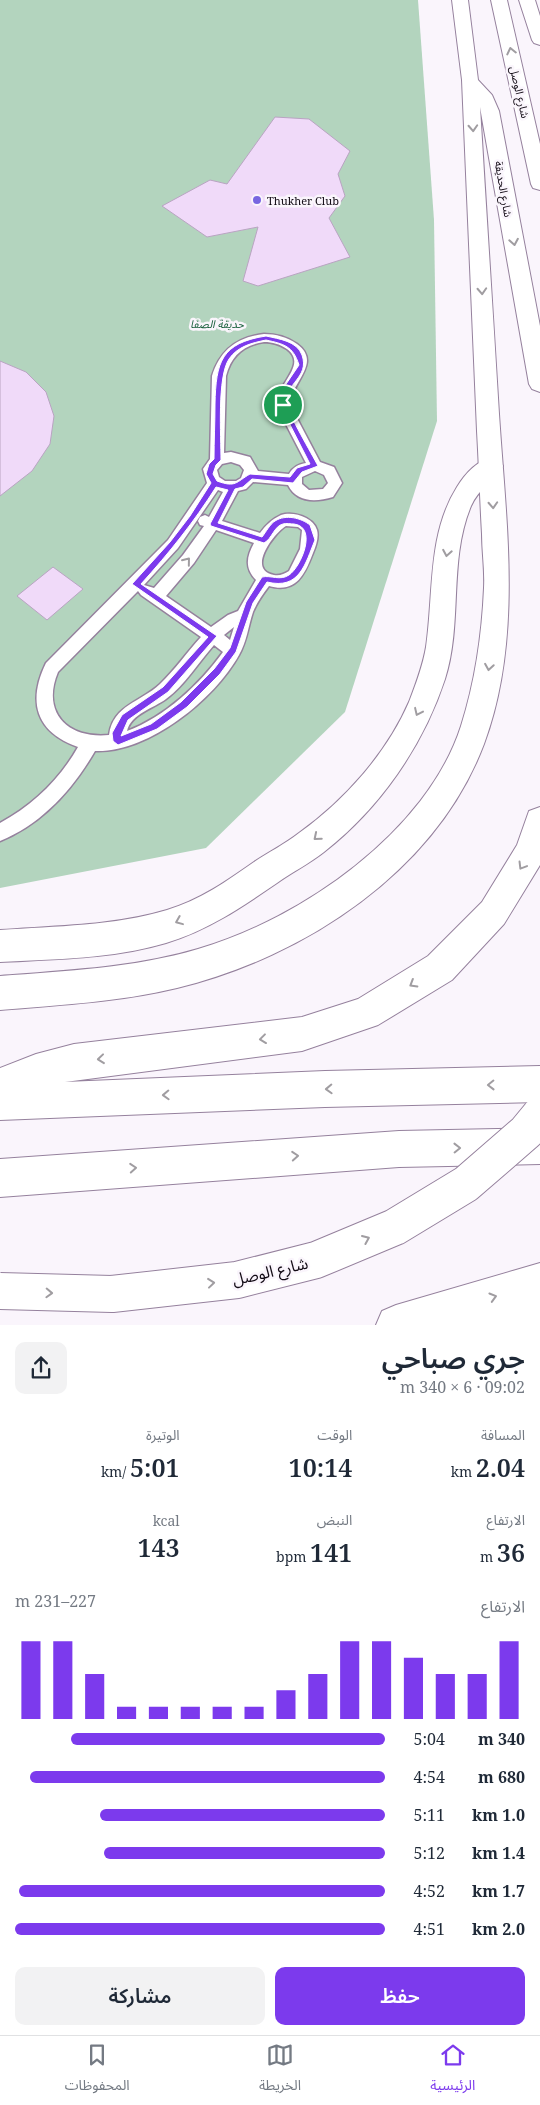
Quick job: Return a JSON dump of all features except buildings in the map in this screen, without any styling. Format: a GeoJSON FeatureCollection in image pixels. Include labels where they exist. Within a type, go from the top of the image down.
{"type":"FeatureCollection","features":[{"type":"Feature","properties":{"kind":"main road"},"geometry":{"type":"LineString","coordinates":[[0,993],[72,988],[139,978],[198,966],[247,948],[308,918],[353,888],[423,822],[448,787],[470,744],[485,694],[494,635],[497,586],[470,80],[460,0]]}},
{"type":"Feature","properties":{"kind":"main road","name":"شارع الوصل"},"geometry":{"type":"LineString","coordinates":[[499,0],[540,184]]}},
{"type":"Feature","properties":{"kind":"main road"},"geometry":{"type":"LineString","coordinates":[[527,0],[539,33]]}},
{"type":"Feature","properties":{"kind":"main road","name":"شارع الحديقة"},"geometry":{"type":"LineString","coordinates":[[470,80],[484,95],[490,111],[540,384]]}},
{"type":"Feature","properties":{"kind":"main road"},"geometry":{"type":"LineString","coordinates":[[0,946],[118,937],[175,923],[218,906],[314,840],[353,805],[385,768],[401,745],[418,713],[431,680],[439,648],[446,564],[451,530],[466,490],[473,481],[491,466]]}},
{"type":"Feature","properties":{"kind":"main road"},"geometry":{"type":"LineString","coordinates":[[0,1087],[10,1081],[42,1069],[74,1062],[302,1034],[366,1012],[440,968],[493,913],[531,851],[540,821]]}},
{"type":"Feature","properties":{"kind":"main road"},"geometry":{"type":"LineString","coordinates":[[0,1102],[325,1089],[540,1084]]}},
{"type":"Feature","properties":{"kind":"main road","name":"شارع الوصل"},"geometry":{"type":"LineString","coordinates":[[0,1291],[112,1294],[237,1280],[316,1260],[396,1227],[466,1184],[526,1132],[540,1115]]}},
{"type":"Feature","properties":{"kind":"main road"},"geometry":{"type":"LineString","coordinates":[[0,1178],[399,1149],[540,1146]]}},
{"type":"Feature","properties":{"kind":"main road"},"geometry":{"type":"LineString","coordinates":[[396,1325],[540,1283]]}},
{"type":"Feature","properties":{"kind":"main road"},"geometry":{"type":"LineString","coordinates":[[466,1325],[540,1318]]}},
{"type":"Feature","properties":{"kind":"lane"},"geometry":{"type":"LineString","coordinates":[[217,460],[231,457],[245,461],[251,470],[250,476],[241,485],[227,487],[215,483],[210,474],[210,469],[217,460],[221,367],[229,354],[240,345],[248,341],[266,338],[285,342],[298,352],[301,358],[302,365],[300,371],[284,393],[283,405],[315,466]]}},
{"type":"Feature","properties":{"kind":"lane"},"geometry":{"type":"LineString","coordinates":[[315,466],[329,471],[335,483],[328,494],[312,497],[298,492],[293,480],[294,474],[300,470],[315,466]]}},
{"type":"Feature","properties":{"kind":"lane"},"geometry":{"type":"LineString","coordinates":[[250,476],[293,480]]}},
{"type":"Feature","properties":{"kind":"lane"},"geometry":{"type":"LineString","coordinates":[[215,483],[193,518],[173,544],[52,668],[46,680],[43,694],[45,708],[51,720],[60,731],[90,743],[118,741],[154,727],[184,704],[217,671],[234,650],[241,632],[244,615],[256,590],[265,579]]}},
{"type":"Feature","properties":{"kind":"lane"},"geometry":{"type":"LineString","coordinates":[[155,597],[194,553],[214,524],[233,487]]}},
{"type":"Feature","properties":{"kind":"lane"},"geometry":{"type":"LineString","coordinates":[[193,518],[264,540]]}},
{"type":"Feature","properties":{"kind":"lane"},"geometry":{"type":"LineString","coordinates":[[284,520],[301,522],[308,527],[311,533],[311,540],[298,570],[293,577],[284,580],[265,579],[258,574],[254,567],[254,559],[264,540],[271,528],[284,520]]}},
{"type":"Feature","properties":{"kind":"lane"},"geometry":{"type":"LineString","coordinates":[[136,584],[234,650]]}},
{"type":"Feature","properties":{"kind":"lane"},"geometry":{"type":"LineString","coordinates":[[118,741],[117,733],[125,717],[166,689],[213,636],[230,620],[244,615]]}},
{"type":"Feature","properties":{"kind":"lane"},"geometry":{"type":"LineString","coordinates":[[166,689],[184,704]]}},
{"type":"Feature","properties":{"kind":"lane"},"geometry":{"type":"LineString","coordinates":[[0,832],[15,825],[40,807],[61,787],[78,765],[90,743]]}},
{"type":"Feature","properties":{"kind":"green space","name":"حديقة الصفا"},"geometry":{"type":"Polygon","coordinates":[[[0,0],[418,0],[434,220],[437,421],[345,712],[206,848],[0,888],[0,0]]]}},
{"type":"Feature","properties":{"kind":"place","name":"Thukher Club"},"geometry":{"type":"Point","coordinates":[257,200]}},
{"type":"Feature","properties":{"kind":"route"},"geometry":{"type":"LineString","coordinates":[[283,405],[284,393],[300,371],[302,365],[298,352],[292,346],[276,339],[257,339],[240,345],[226,359],[221,367],[219,376],[217,460],[212,464],[210,474],[215,483],[221,486],[227,487],[233,487],[214,524],[264,540],[271,528],[277,523],[284,520],[301,522],[308,527],[311,533],[311,540],[298,570],[293,577],[284,580],[265,579],[256,590],[244,615],[241,632],[234,650],[217,671],[184,704],[154,727],[118,741],[117,733],[125,717],[166,689],[213,636],[136,584],[173,544],[193,518],[215,483],[221,486],[233,487],[247,482],[250,476],[293,480],[294,474],[300,470],[315,466],[307,447],[283,405]]}}]}
